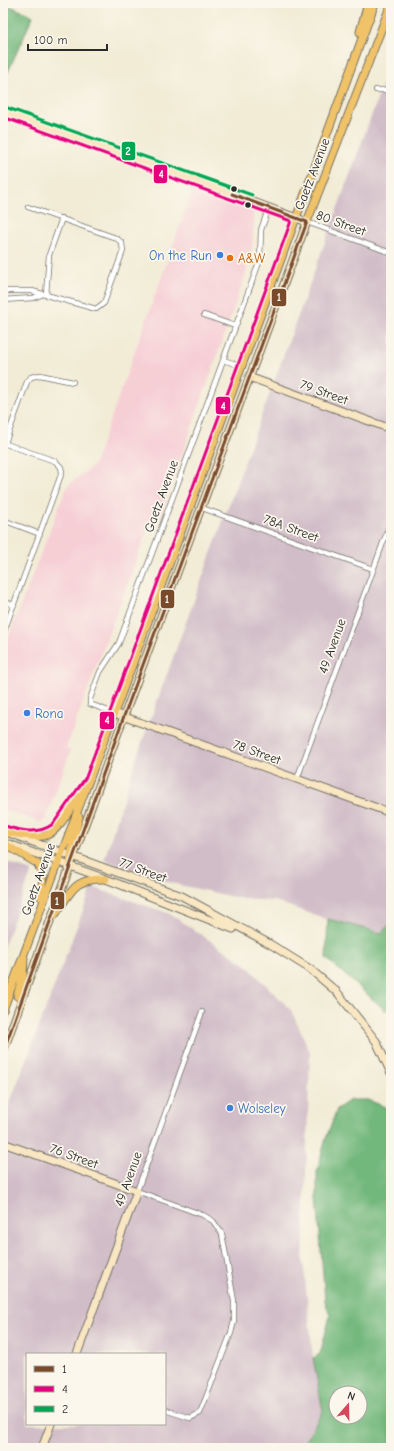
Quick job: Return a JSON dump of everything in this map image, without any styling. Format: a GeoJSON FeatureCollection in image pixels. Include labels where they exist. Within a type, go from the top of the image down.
{"type":"FeatureCollection","features":[{"type":"Feature","properties":{"kind":"main road"},"geometry":{"type":"LineString","coordinates":[[353,65],[368,3]]}},
{"type":"Feature","properties":{"kind":"main road","name":"Gaetz Avenue"},"geometry":{"type":"LineString","coordinates":[[3,1010],[57,862],[90,779],[375,3]]}},
{"type":"Feature","properties":{"kind":"main road","name":"Gaetz Avenue"},"geometry":{"type":"LineString","coordinates":[[3,1052],[70,866],[72,856],[202,508],[249,377],[388,13],[390,4]]}},
{"type":"Feature","properties":{"kind":"main road"},"geometry":{"type":"LineString","coordinates":[[6,832],[39,836],[50,834],[57,828],[90,779]]}},
{"type":"Feature","properties":{"kind":"main road"},"geometry":{"type":"LineString","coordinates":[[72,856],[90,779]]}},
{"type":"Feature","properties":{"kind":"main road"},"geometry":{"type":"LineString","coordinates":[[3,843],[35,861],[42,871],[43,883],[38,916]]}},
{"type":"Feature","properties":{"kind":"main road"},"geometry":{"type":"LineString","coordinates":[[49,924],[79,883],[86,879],[106,879]]}},
{"type":"Feature","properties":{"kind":"main road"},"geometry":{"type":"LineString","coordinates":[[22,999],[17,996],[17,993],[23,975],[25,950]]}},
{"type":"Feature","properties":{"kind":"street"},"geometry":{"type":"LineString","coordinates":[[376,90],[391,90]]}},
{"type":"Feature","properties":{"kind":"street"},"geometry":{"type":"LineString","coordinates":[[3,112],[307,222]]}},
{"type":"Feature","properties":{"kind":"street"},"geometry":{"type":"LineString","coordinates":[[3,292],[32,291],[92,309],[99,308],[104,303],[123,251],[120,240],[28,207]]}},
{"type":"Feature","properties":{"kind":"street","name":"Gaetz Avenue"},"geometry":{"type":"LineString","coordinates":[[114,713],[90,704],[90,699],[100,672],[119,643],[223,360],[260,256],[261,230],[269,207]]}},
{"type":"Feature","properties":{"kind":"street"},"geometry":{"type":"LineString","coordinates":[[44,295],[49,255],[62,218]]}},
{"type":"Feature","properties":{"kind":"street","name":"80 Street"},"geometry":{"type":"LineString","coordinates":[[307,222],[391,253]]}},
{"type":"Feature","properties":{"kind":"street"},"geometry":{"type":"LineString","coordinates":[[3,300],[33,298],[44,295]]}},
{"type":"Feature","properties":{"kind":"street"},"geometry":{"type":"LineString","coordinates":[[204,315],[235,326]]}},
{"type":"Feature","properties":{"kind":"street"},"geometry":{"type":"LineString","coordinates":[[223,360],[242,366]]}},
{"type":"Feature","properties":{"kind":"street"},"geometry":{"type":"LineString","coordinates":[[3,634],[61,477],[61,467],[55,461],[4,443],[27,382],[31,377],[40,375],[73,382]]}},
{"type":"Feature","properties":{"kind":"street","name":"79 Street"},"geometry":{"type":"LineString","coordinates":[[249,377],[391,429]]}},
{"type":"Feature","properties":{"kind":"street","name":"78A Street"},"geometry":{"type":"LineString","coordinates":[[202,508],[373,569]]}},
{"type":"Feature","properties":{"kind":"street"},"geometry":{"type":"LineString","coordinates":[[3,520],[40,534]]}},
{"type":"Feature","properties":{"kind":"street","name":"49 Avenue"},"geometry":{"type":"LineString","coordinates":[[297,779],[391,521]]}},
{"type":"Feature","properties":{"kind":"street"},"geometry":{"type":"LineString","coordinates":[[3,602],[14,605]]}},
{"type":"Feature","properties":{"kind":"street","name":"78 Street"},"geometry":{"type":"LineString","coordinates":[[114,713],[391,813]]}},
{"type":"Feature","properties":{"kind":"street","name":"77 Street"},"geometry":{"type":"LineString","coordinates":[[6,832],[182,896],[270,944],[310,969],[337,992],[376,1042],[391,1073]]}},
{"type":"Feature","properties":{"kind":"street","name":"77 Street"},"geometry":{"type":"LineString","coordinates":[[3,843],[106,879],[270,944]]}},
{"type":"Feature","properties":{"kind":"street","name":"49 Avenue"},"geometry":{"type":"LineString","coordinates":[[77,1353],[202,1012]]}},
{"type":"Feature","properties":{"kind":"street","name":"76 Street"},"geometry":{"type":"LineString","coordinates":[[3,1143],[137,1191]]}},
{"type":"Feature","properties":{"kind":"street"},"geometry":{"type":"LineString","coordinates":[[137,1191],[203,1215],[213,1221],[223,1238],[234,1302],[234,1317],[231,1333],[200,1413],[190,1418],[166,1410]]}},
{"type":"Feature","properties":{"kind":"street"},"geometry":{"type":"LineString","coordinates":[[42,1448],[51,1425]]}},
{"type":"Feature","properties":{"kind":"shaded area"},"geometry":{"type":"Polygon","coordinates":[[[391,62],[391,923],[381,933],[322,918],[275,901],[243,899],[171,883],[104,860],[136,759],[391,62]]]}},
{"type":"Feature","properties":{"kind":"shaded area"},"geometry":{"type":"Polygon","coordinates":[[[194,187],[253,212],[254,223],[252,248],[246,273],[157,527],[149,525],[66,748],[71,750],[45,820],[40,822],[3,809],[3,651],[67,486],[94,465],[194,187]]]}},
{"type":"Feature","properties":{"kind":"shaded area"},"geometry":{"type":"Polygon","coordinates":[[[3,861],[32,871],[3,948],[3,861]]]}},
{"type":"Feature","properties":{"kind":"shaded area"},"geometry":{"type":"Polygon","coordinates":[[[92,887],[170,914],[245,964],[291,1010],[310,1052],[303,1259],[313,1358],[323,1411],[301,1448],[3,1448],[3,1121],[92,887]]]}},
{"type":"Feature","properties":{"kind":"green space"},"geometry":{"type":"Polygon","coordinates":[[[3,3],[33,16],[3,83],[3,3]]]}},
{"type":"Feature","properties":{"kind":"green space"},"geometry":{"type":"Polygon","coordinates":[[[328,919],[381,933],[391,923],[391,1002],[386,1011],[326,958],[328,919]]]}},
{"type":"Feature","properties":{"kind":"green space"},"geometry":{"type":"Polygon","coordinates":[[[350,1100],[368,1100],[391,1109],[391,1448],[301,1448],[323,1411],[313,1358],[320,1354],[330,1316],[325,1301],[317,1198],[317,1172],[325,1141],[337,1109],[350,1100]]]}},
{"type":"Feature","properties":{"kind":"transit line","name":"2"},"geometry":{"type":"LineString","coordinates":[[5,107],[252,195]]}},
{"type":"Feature","properties":{"kind":"transit line","name":"4"},"geometry":{"type":"LineString","coordinates":[[3,117],[291,221],[86,777],[53,824],[41,830],[35,831],[5,826]]}},
{"type":"Feature","properties":{"kind":"transit line","name":"1"},"geometry":{"type":"LineString","coordinates":[[3,1052],[124,716],[307,222],[232,194]]}},
{"type":"Feature","properties":{"kind":"place","name":"On the Run"},"geometry":{"type":"Point","coordinates":[220,255]}},
{"type":"Feature","properties":{"kind":"place","name":"A&W"},"geometry":{"type":"Point","coordinates":[230,258]}},
{"type":"Feature","properties":{"kind":"place","name":"Rona"},"geometry":{"type":"Point","coordinates":[27,713]}},
{"type":"Feature","properties":{"kind":"place","name":"Wolseley"},"geometry":{"type":"Point","coordinates":[230,1108]}}]}
